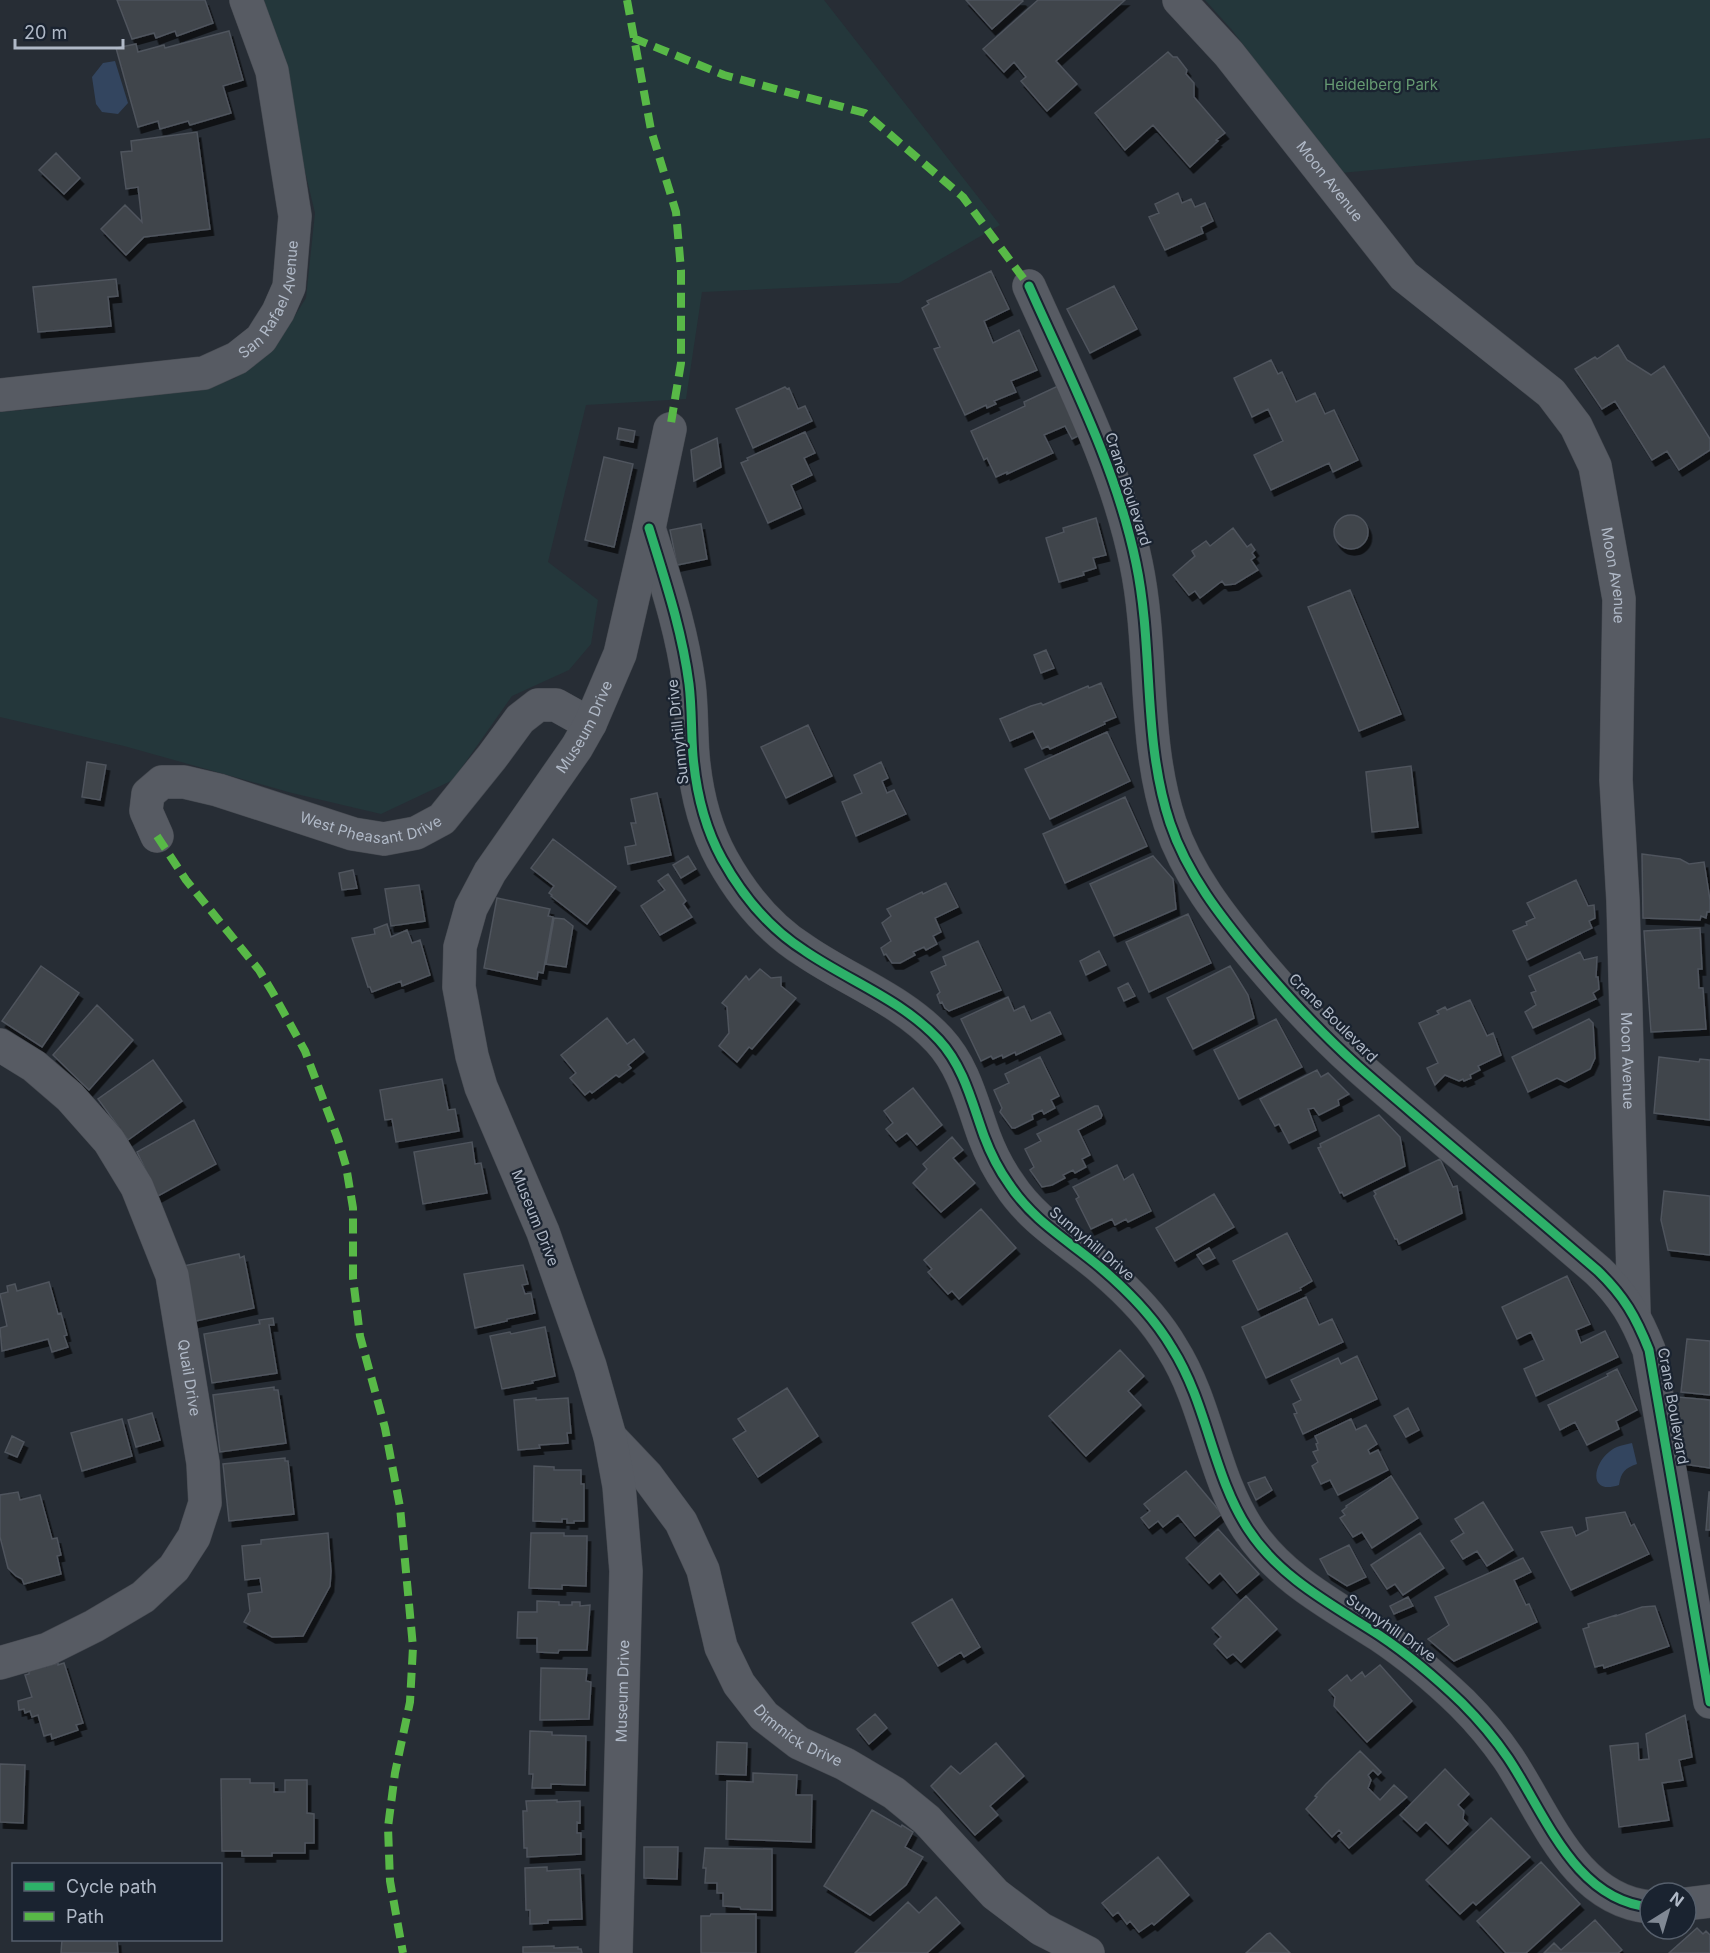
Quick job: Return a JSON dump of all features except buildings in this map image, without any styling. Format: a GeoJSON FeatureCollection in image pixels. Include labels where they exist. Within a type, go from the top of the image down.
{"type":"FeatureCollection","features":[{"type":"Feature","properties":{"kind":"street","name":"San Rafael Avenue"},"geometry":{"type":"LineString","coordinates":[[0,395],[204,373],[237,358],[261,339],[278,312],[289,287],[295,216],[272,71],[246,0]]}},
{"type":"Feature","properties":{"kind":"street","name":"Moon Avenue"},"geometry":{"type":"LineString","coordinates":[[1179,0],[1229,54],[1404,276],[1551,393],[1576,426],[1595,466],[1619,599],[1616,780],[1623,901],[1634,1314]]}},
{"type":"Feature","properties":{"kind":"street","name":"Crane Boulevard"},"geometry":{"type":"LineString","coordinates":[[1029,285],[1091,423],[1117,493],[1138,574],[1148,648],[1150,715],[1156,773],[1170,825],[1192,873],[1221,917],[1278,985],[1348,1057],[1598,1271],[1634,1314],[1649,1350],[1710,1702]]}},
{"type":"Feature","properties":{"kind":"street","name":"Museum Drive"},"geometry":{"type":"LineString","coordinates":[[616,1953],[626,1571],[619,1486],[610,1437],[590,1366],[543,1232],[481,1087],[472,1056],[459,987],[460,947],[471,908],[490,872],[577,747],[590,724],[620,654],[670,429]]}},
{"type":"Feature","properties":{"kind":"street","name":"Sunnyhill Drive"},"geometry":{"type":"LineString","coordinates":[[649,528],[678,620],[689,687],[693,760],[702,809],[720,855],[741,890],[768,921],[802,950],[902,1009],[917,1019],[942,1043],[964,1078],[986,1143],[1009,1185],[1041,1222],[1101,1268],[1141,1306],[1172,1346],[1195,1390],[1227,1489],[1248,1529],[1274,1562],[1305,1589],[1384,1638],[1427,1670],[1467,1707],[1506,1755],[1569,1857],[1584,1876],[1607,1894],[1638,1906]]}},
{"type":"Feature","properties":{"kind":"street","name":"West Pheasant Drive"},"geometry":{"type":"LineString","coordinates":[[157,836],[146,811],[148,794],[162,782],[184,782],[218,789],[353,834],[384,839],[416,833],[442,819],[520,719],[538,705],[556,705],[590,724]]}},
{"type":"Feature","properties":{"kind":"street","name":"Quail Drive"},"geometry":{"type":"LineString","coordinates":[[0,1045],[34,1066],[70,1097],[109,1141],[137,1187],[172,1275],[203,1463],[205,1503],[194,1537],[174,1568],[143,1598],[48,1649],[0,1663]]}},
{"type":"Feature","properties":{"kind":"street","name":"Dimmick Drive"},"geometry":{"type":"LineString","coordinates":[[610,1437],[647,1476],[681,1522],[703,1570],[721,1647],[739,1684],[764,1716],[799,1743],[845,1764],[894,1793],[927,1820],[995,1894],[1041,1929],[1088,1953]]}},
{"type":"Feature","properties":{"kind":"green space"},"geometry":{"type":"Polygon","coordinates":[[[264,0],[824,0],[1000,225],[899,283],[702,292],[686,399],[586,405],[548,562],[598,600],[591,644],[569,670],[512,696],[453,780],[381,814],[292,793],[124,746],[0,717],[0,412],[56,407],[234,379],[279,341],[306,298],[315,213],[264,0]]]}},
{"type":"Feature","properties":{"kind":"green space","name":"Heidelberg Park"},"geometry":{"type":"Polygon","coordinates":[[[1205,0],[1710,0],[1710,138],[1341,173],[1232,30],[1205,0]]]}},
{"type":"Feature","properties":{"kind":"water"},"geometry":{"type":"Polygon","coordinates":[[[115,61],[128,103],[118,114],[102,112],[96,104],[92,77],[103,63],[115,61]]]}},
{"type":"Feature","properties":{"kind":"water"},"geometry":{"type":"Polygon","coordinates":[[[1632,1443],[1637,1464],[1624,1471],[1619,1485],[1609,1487],[1598,1483],[1597,1471],[1603,1458],[1614,1448],[1632,1443]]]}},
{"type":"Feature","properties":{"kind":"marked path"},"geometry":{"type":"LineString","coordinates":[[627,0],[651,130],[676,212],[681,270],[681,363],[670,429]]}},
{"type":"Feature","properties":{"kind":"marked path"},"geometry":{"type":"LineString","coordinates":[[633,38],[724,75],[865,113],[963,197],[1029,286]]}},
{"type":"Feature","properties":{"kind":"marked path"},"geometry":{"type":"LineString","coordinates":[[157,836],[186,880],[259,970],[273,993],[305,1051],[346,1166],[353,1208],[353,1278],[360,1336],[385,1428],[400,1507],[413,1647],[410,1702],[395,1773],[388,1827],[390,1881],[403,1953]]}},
{"type":"Feature","properties":{"kind":"cycle path"},"geometry":{"type":"LineString","coordinates":[[1029,286],[1104,456],[1127,527],[1136,563],[1145,628],[1155,759],[1161,791],[1177,842],[1195,877],[1230,927],[1267,972],[1318,1027],[1379,1085],[1598,1271],[1615,1289],[1628,1308],[1649,1350],[1710,1702]]}},
{"type":"Feature","properties":{"kind":"cycle path"},"geometry":{"type":"LineString","coordinates":[[649,528],[672,605],[686,664],[694,769],[702,809],[716,847],[738,885],[769,922],[792,942],[909,1013],[939,1040],[955,1062],[992,1155],[1018,1197],[1040,1219],[1121,1286],[1149,1315],[1165,1337],[1194,1393],[1226,1486],[1236,1508],[1261,1546],[1291,1576],[1422,1667],[1468,1709],[1503,1751],[1549,1827],[1581,1871],[1601,1888],[1624,1901],[1638,1904]]}}]}
